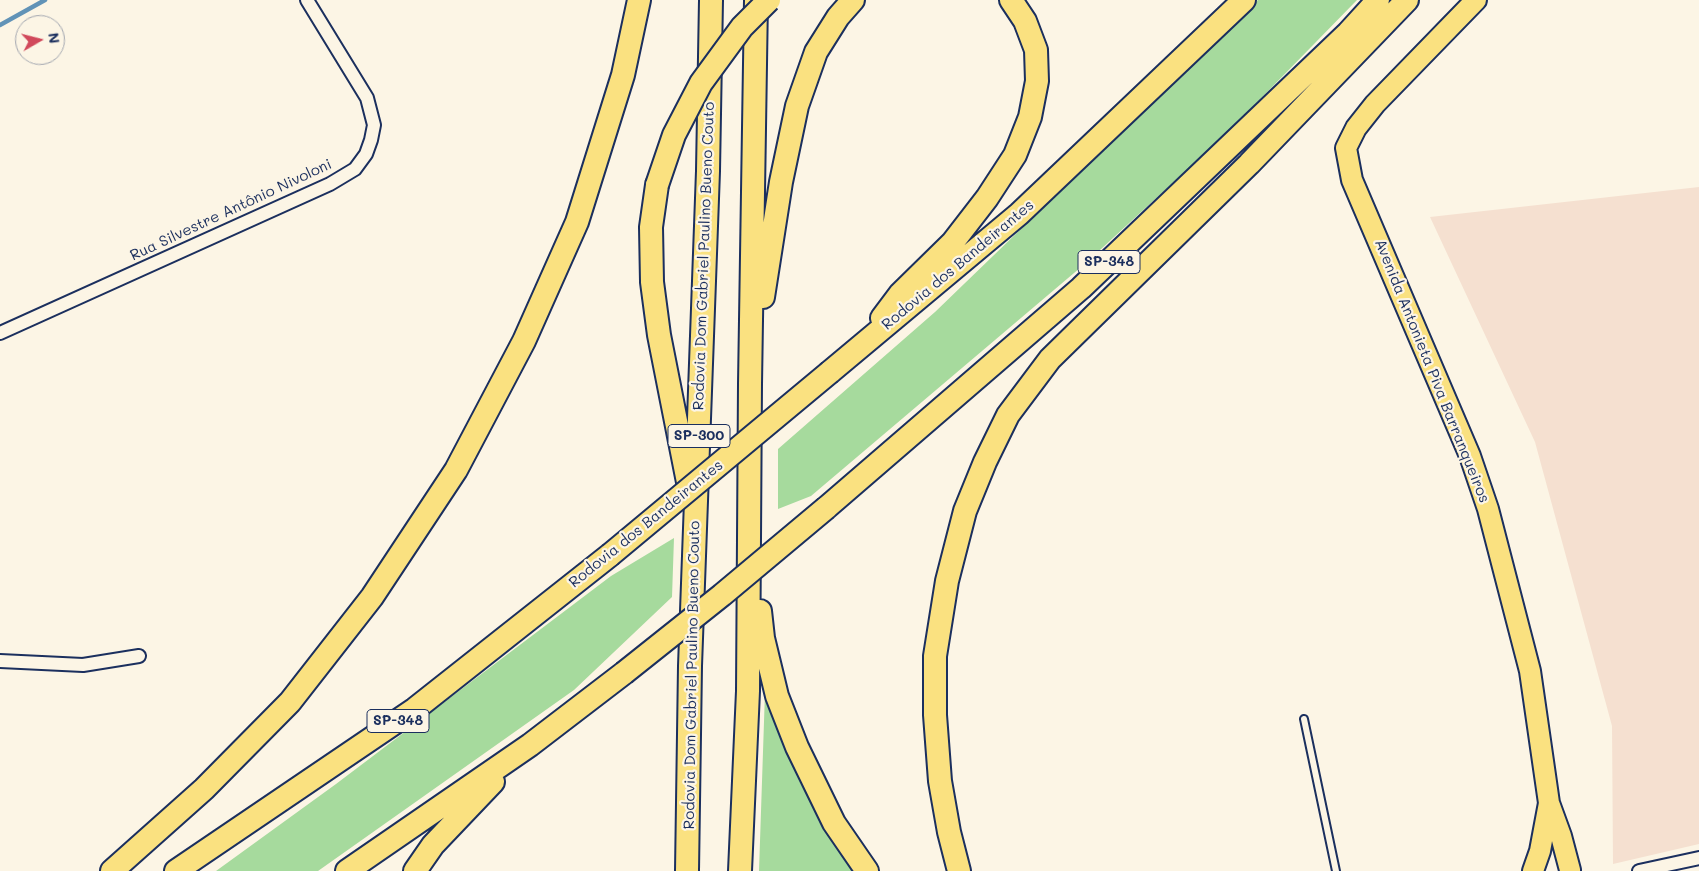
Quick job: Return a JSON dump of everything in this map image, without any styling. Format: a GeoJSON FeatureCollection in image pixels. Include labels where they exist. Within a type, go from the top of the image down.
{"type":"FeatureCollection","features":[{"type":"Feature","properties":{"kind":"highway"},"geometry":{"type":"LineString","coordinates":[[112,871],[204,789],[290,702],[372,597],[456,470],[524,342],[576,222],[623,75],[638,0]]}},
{"type":"Feature","properties":{"kind":"highway","name":"Rodovia Dom Gabriel Paulino Bueno Couto"},"geometry":{"type":"LineString","coordinates":[[686,868],[708,171],[710,0]]}},
{"type":"Feature","properties":{"kind":"highway","name":"SP-300"},"geometry":{"type":"LineString","coordinates":[[740,871],[748,690],[750,384],[756,0]]}},
{"type":"Feature","properties":{"kind":"highway"},"geometry":{"type":"LineString","coordinates":[[696,528],[659,335],[652,282],[651,228],[657,185],[674,135],[701,83],[742,27],[769,0]]}},
{"type":"Feature","properties":{"kind":"highway"},"geometry":{"type":"LineString","coordinates":[[750,384],[781,182],[797,106],[816,52],[838,17],[853,0]]}},
{"type":"Feature","properties":{"kind":"highway"},"geometry":{"type":"LineString","coordinates":[[854,354],[900,294],[953,242],[987,198],[1015,155],[1030,118],[1037,81],[1034,43],[1024,21],[1011,0]]}},
{"type":"Feature","properties":{"kind":"highway","name":"Rodovia dos Bandeirantes"},"geometry":{"type":"LineString","coordinates":[[176,871],[415,709],[610,555],[854,354],[1019,214],[1244,0]]}},
{"type":"Feature","properties":{"kind":"highway","name":"SP-348"},"geometry":{"type":"LineString","coordinates":[[347,871],[530,745],[722,595],[826,508],[1081,288],[1348,33],[1378,0]]}},
{"type":"Feature","properties":{"kind":"highway"},"geometry":{"type":"LineString","coordinates":[[959,871],[949,832],[940,781],[935,715],[935,656],[947,581],[965,511],[985,462],[1008,415],[1050,359],[1249,164],[1407,0]]}},
{"type":"Feature","properties":{"kind":"highway"},"geometry":{"type":"LineString","coordinates":[[749,511],[763,638],[777,696],[816,789],[834,823],[867,871]]}},
{"type":"Feature","properties":{"kind":"highway"},"geometry":{"type":"LineString","coordinates":[[415,871],[433,845],[530,745]]}},
{"type":"Feature","properties":{"kind":"main road","name":"Avenida Antonieta Piva Barranqueiros"},"geometry":{"type":"LineString","coordinates":[[1476,0],[1375,104],[1356,128],[1346,148],[1352,180],[1470,456],[1488,509],[1530,671],[1549,803]]}},
{"type":"Feature","properties":{"kind":"main road"},"geometry":{"type":"LineString","coordinates":[[1539,871],[1551,866],[1571,870],[1549,803]]}},
{"type":"Feature","properties":{"kind":"main road"},"geometry":{"type":"LineString","coordinates":[[1533,871],[1540,852],[1549,803]]}},
{"type":"Feature","properties":{"kind":"street","name":"Rua Silvestre Antônio Nivoloni"},"geometry":{"type":"LineString","coordinates":[[0,333],[330,184],[355,169],[366,154],[374,125],[367,98],[306,0]]}},
{"type":"Feature","properties":{"kind":"street"},"geometry":{"type":"LineString","coordinates":[[0,661],[83,665],[139,656]]}},
{"type":"Feature","properties":{"kind":"street"},"geometry":{"type":"LineString","coordinates":[[1642,871],[1699,858]]}},
{"type":"Feature","properties":{"kind":"lane"},"geometry":{"type":"LineString","coordinates":[[1304,719],[1336,871]]}},
{"type":"Feature","properties":{"kind":"shaded area"},"geometry":{"type":"Polygon","coordinates":[[[1699,187],[1699,844],[1613,864],[1612,726],[1535,442],[1430,217],[1699,187]]]}},
{"type":"Feature","properties":{"kind":"green space"},"geometry":{"type":"Polygon","coordinates":[[[1258,0],[1357,0],[1232,128],[1087,262],[811,496],[778,509],[778,449],[935,312],[1258,0]]]}},
{"type":"Feature","properties":{"kind":"green space"},"geometry":{"type":"Polygon","coordinates":[[[674,538],[672,597],[574,690],[318,871],[216,871],[336,784],[611,576],[674,538]]]}},
{"type":"Feature","properties":{"kind":"green space"},"geometry":{"type":"Polygon","coordinates":[[[766,662],[860,871],[759,871],[766,662]]]}},
{"type":"Feature","properties":{"kind":"waterway"},"geometry":{"type":"LineString","coordinates":[[0,25],[45,0]]}}]}
